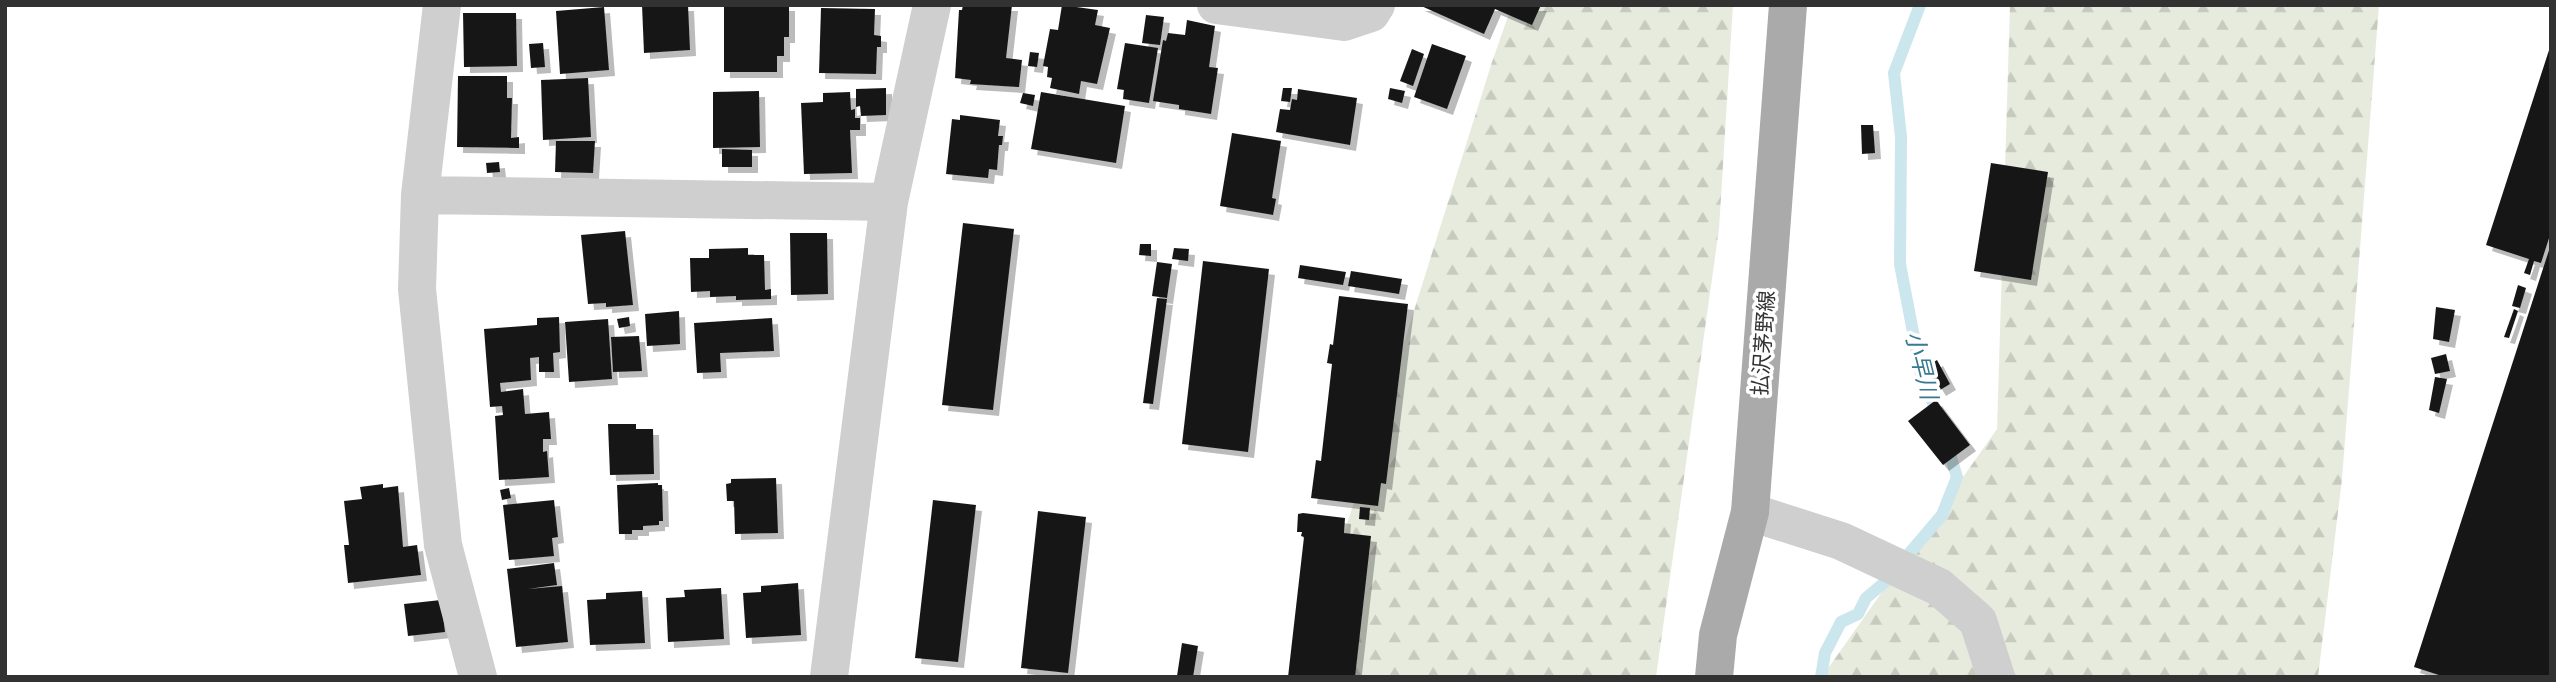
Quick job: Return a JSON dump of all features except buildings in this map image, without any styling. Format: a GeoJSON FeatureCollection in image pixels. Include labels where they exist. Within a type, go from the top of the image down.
{"type":"FeatureCollection","features":[{"type":"Feature","properties":{"kind":"main road","name":"払沢茅野線"},"geometry":{"type":"LineString","coordinates":[[1714,677],[1718,635],[1750,512],[1788,5]]}},
{"type":"Feature","properties":{"kind":"street"},"geometry":{"type":"LineString","coordinates":[[442,5],[420,195],[417,289],[443,545],[478,677]]}},
{"type":"Feature","properties":{"kind":"street"},"geometry":{"type":"LineString","coordinates":[[829,677],[889,202],[932,5]]}},
{"type":"Feature","properties":{"kind":"street"},"geometry":{"type":"LineString","coordinates":[[1216,5],[1344,22],[1371,13],[1376,5]]}},
{"type":"Feature","properties":{"kind":"street"},"geometry":{"type":"LineString","coordinates":[[420,195],[889,202]]}},
{"type":"Feature","properties":{"kind":"street"},"geometry":{"type":"LineString","coordinates":[[1750,512],[1842,541],[1939,587],[1978,621],[1996,677]]}},
{"type":"Feature","properties":{"kind":"green space"},"geometry":{"type":"Polygon","coordinates":[[[1512,5],[1733,5],[1719,229],[1656,677],[1299,677],[1492,62],[1512,5]]]}},
{"type":"Feature","properties":{"kind":"green space"},"geometry":{"type":"Polygon","coordinates":[[[2010,5],[2379,5],[2342,479],[2318,677],[1822,677],[1997,429],[2010,5]]]}},
{"type":"Feature","properties":{"kind":"waterway","name":"小早川"},"geometry":{"type":"LineString","coordinates":[[1920,5],[1894,73],[1901,137],[1900,264],[1921,374],[1939,418]]}},
{"type":"Feature","properties":{"kind":"waterway","name":"小早川"},"geometry":{"type":"LineString","coordinates":[[1821,677],[1825,653],[1841,622],[1858,614],[1866,598],[1885,582],[1942,515],[1957,477],[1947,445]]}}]}
